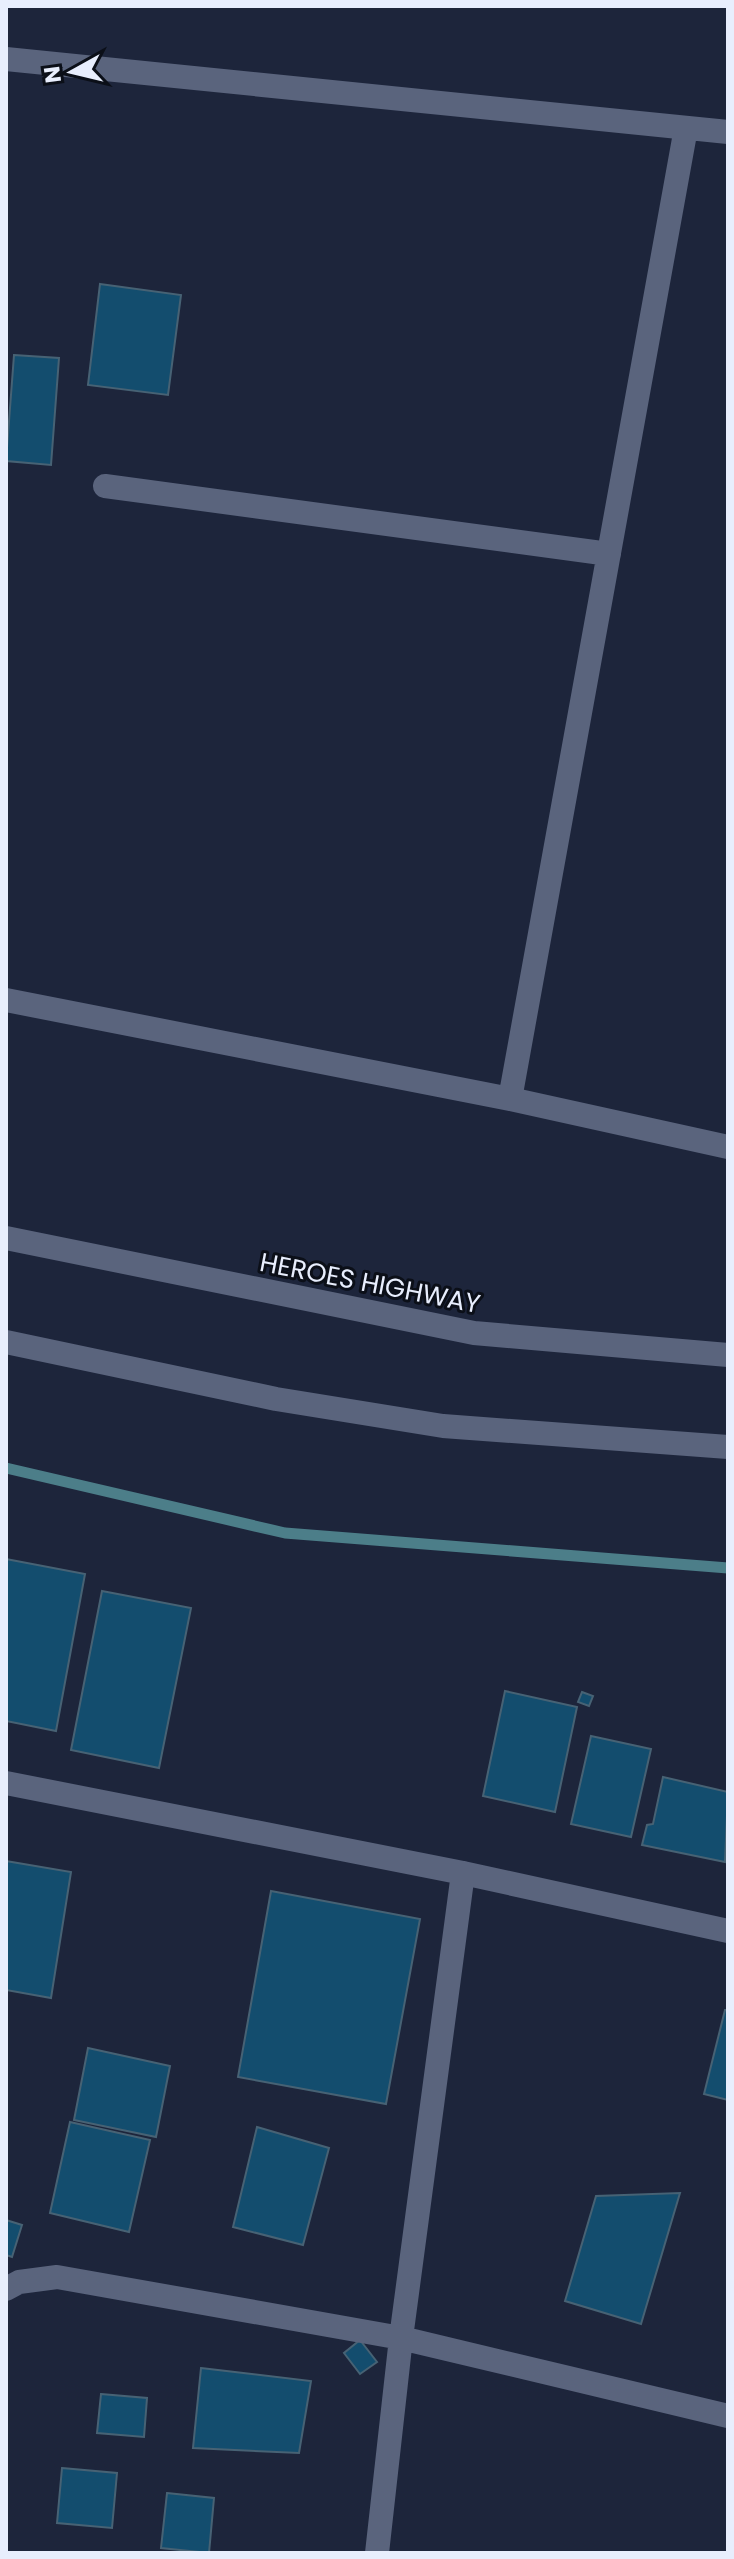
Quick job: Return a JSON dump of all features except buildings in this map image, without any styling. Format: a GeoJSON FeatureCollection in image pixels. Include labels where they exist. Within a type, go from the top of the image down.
{"type":"FeatureCollection","features":[{"type":"Feature","properties":{"kind":"street"},"geometry":{"type":"LineString","coordinates":[[6,59],[728,132]]}},
{"type":"Feature","properties":{"kind":"street"},"geometry":{"type":"LineString","coordinates":[[510,1099],[686,128]]}},
{"type":"Feature","properties":{"kind":"street"},"geometry":{"type":"LineString","coordinates":[[105,486],[609,554]]}},
{"type":"Feature","properties":{"kind":"street"},"geometry":{"type":"LineString","coordinates":[[6,1000],[510,1099],[728,1147]]}},
{"type":"Feature","properties":{"kind":"street","name":"HEROES HIGHWAY"},"geometry":{"type":"LineString","coordinates":[[6,1238],[474,1333],[728,1355]]}},
{"type":"Feature","properties":{"kind":"street"},"geometry":{"type":"LineString","coordinates":[[6,1342],[276,1399],[443,1426],[728,1447]]}},
{"type":"Feature","properties":{"kind":"street"},"geometry":{"type":"LineString","coordinates":[[6,1783],[463,1873],[728,1931]]}},
{"type":"Feature","properties":{"kind":"street"},"geometry":{"type":"LineString","coordinates":[[377,2553],[401,2338],[463,1873]]}},
{"type":"Feature","properties":{"kind":"street"},"geometry":{"type":"LineString","coordinates":[[6,2289],[19,2282],[57,2277],[401,2338],[728,2416]]}},
{"type":"Feature","properties":{"kind":"waterway"},"geometry":{"type":"LineString","coordinates":[[6,1468],[285,1533],[728,1568]]}}]}
